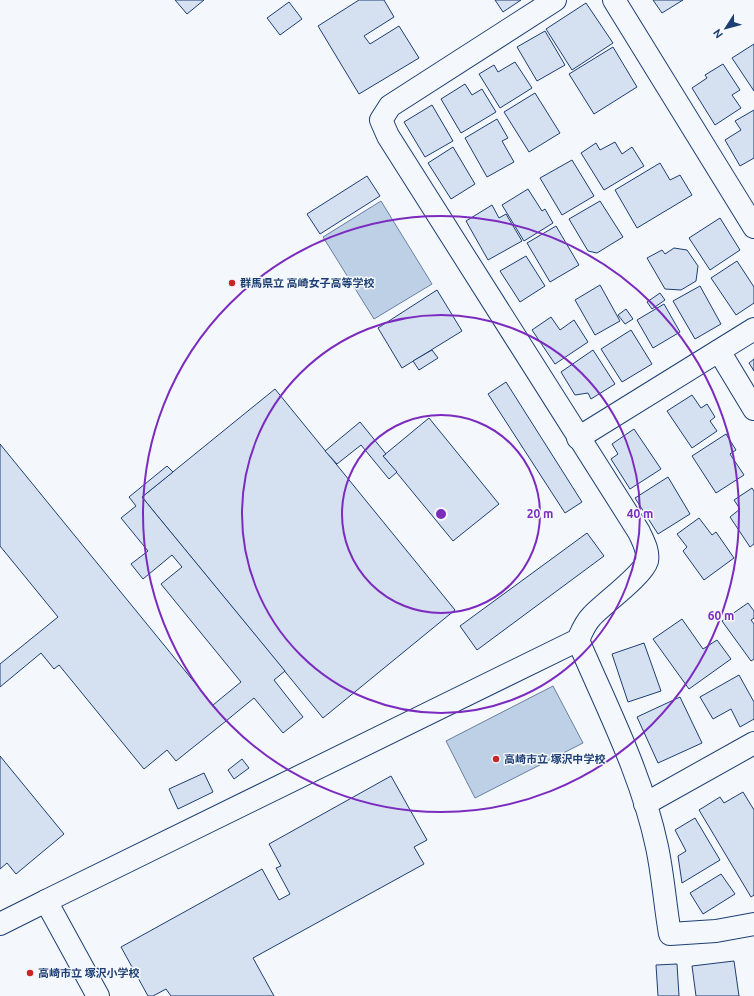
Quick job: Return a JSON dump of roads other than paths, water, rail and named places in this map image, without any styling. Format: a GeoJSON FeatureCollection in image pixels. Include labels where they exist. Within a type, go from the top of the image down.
{"type":"FeatureCollection","features":[{"type":"Feature","properties":{"kind":"street"},"geometry":{"type":"LineString","coordinates":[[0,924],[578,640],[583,627],[592,616],[639,573],[646,563],[648,553],[639,532],[388,136],[381,120],[390,106],[555,0]]}},
{"type":"Feature","properties":{"kind":"street"},"geometry":{"type":"LineString","coordinates":[[614,0],[754,227]]}},
{"type":"Feature","properties":{"kind":"street"},"geometry":{"type":"LineString","coordinates":[[578,438],[754,329]]}},
{"type":"Feature","properties":{"kind":"street"},"geometry":{"type":"LineString","coordinates":[[719,351],[754,409]]}},
{"type":"Feature","properties":{"kind":"street"},"geometry":{"type":"LineString","coordinates":[[578,640],[634,772],[645,804],[657,847],[670,934],[716,931],[754,924]]}},
{"type":"Feature","properties":{"kind":"street"},"geometry":{"type":"LineString","coordinates":[[645,804],[754,743]]}},
{"type":"Feature","properties":{"kind":"street"},"geometry":{"type":"LineString","coordinates":[[46,901],[98,996]]}},
{"type":"Feature","properties":{"kind":"water"},"geometry":{"type":"Polygon","coordinates":[[[381,201],[432,284],[374,319],[323,237],[381,201]]]}},
{"type":"Feature","properties":{"kind":"water"},"geometry":{"type":"Polygon","coordinates":[[[553,686],[583,743],[475,798],[446,741],[553,686]]]}},
{"type":"Feature","properties":{"kind":"place","name":"群馬県立 高崎女子高等学校"},"geometry":{"type":"Point","coordinates":[232,283]}},
{"type":"Feature","properties":{"kind":"place","name":"高崎市立 塚沢中学校"},"geometry":{"type":"Point","coordinates":[496,759]}},
{"type":"Feature","properties":{"kind":"place","name":"高崎市立 塚沢小学校"},"geometry":{"type":"Point","coordinates":[30,973]}}]}
